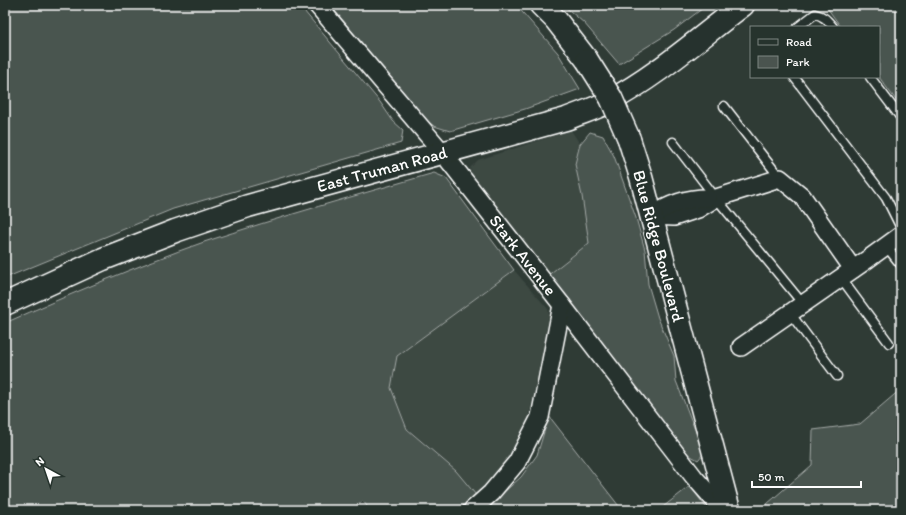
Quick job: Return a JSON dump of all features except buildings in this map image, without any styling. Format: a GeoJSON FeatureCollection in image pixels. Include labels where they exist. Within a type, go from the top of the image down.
{"type":"FeatureCollection","features":[{"type":"Feature","properties":{"kind":"main road","name":"Blue Ridge Boulevard"},"geometry":{"type":"LineString","coordinates":[[541,5],[556,20],[587,60],[611,98],[629,139],[652,216],[730,510]]}},
{"type":"Feature","properties":{"kind":"main road","name":"East Truman Road"},"geometry":{"type":"LineString","coordinates":[[5,304],[103,259],[175,231],[248,206],[566,119],[607,102],[649,76],[743,5]]}},
{"type":"Feature","properties":{"kind":"street","name":"Stark Avenue"},"geometry":{"type":"LineString","coordinates":[[317,5],[442,152],[694,477],[723,510]]}},
{"type":"Feature","properties":{"kind":"street"},"geometry":{"type":"LineString","coordinates":[[652,216],[674,217],[698,209],[716,198],[780,178],[802,196],[847,274]]}},
{"type":"Feature","properties":{"kind":"street"},"geometry":{"type":"LineString","coordinates":[[741,347],[901,235]]}},
{"type":"Feature","properties":{"kind":"street"},"geometry":{"type":"LineString","coordinates":[[472,510],[491,493],[517,462],[540,417],[562,305]]}},
{"type":"Feature","properties":{"kind":"lane"},"geometry":{"type":"LineString","coordinates":[[799,26],[815,14],[822,16],[832,26]]}},
{"type":"Feature","properties":{"kind":"lane"},"geometry":{"type":"LineString","coordinates":[[795,78],[886,198],[901,228]]}},
{"type":"Feature","properties":{"kind":"lane"},"geometry":{"type":"LineString","coordinates":[[871,78],[901,118]]}},
{"type":"Feature","properties":{"kind":"lane"},"geometry":{"type":"LineString","coordinates":[[724,106],[780,178]]}},
{"type":"Feature","properties":{"kind":"lane"},"geometry":{"type":"LineString","coordinates":[[673,142],[716,198],[796,309],[837,376]]}},
{"type":"Feature","properties":{"kind":"lane"},"geometry":{"type":"LineString","coordinates":[[886,246],[901,265]]}},
{"type":"Feature","properties":{"kind":"lane"},"geometry":{"type":"LineString","coordinates":[[847,274],[889,343]]}},
{"type":"Feature","properties":{"kind":"shaded area"},"geometry":{"type":"Polygon","coordinates":[[[571,130],[580,144],[575,164],[582,196],[589,243],[547,276],[471,176],[470,168],[478,160],[571,130]]]}},
{"type":"Feature","properties":{"kind":"shaded area"},"geometry":{"type":"Polygon","coordinates":[[[514,270],[548,309],[550,319],[538,382],[528,420],[515,451],[502,472],[476,495],[456,471],[408,429],[391,388],[397,356],[514,270]]]}},
{"type":"Feature","properties":{"kind":"green space"},"geometry":{"type":"Polygon","coordinates":[[[5,5],[299,5],[380,102],[393,121],[403,130],[401,143],[173,209],[5,278],[5,5]]]}},
{"type":"Feature","properties":{"kind":"green space"},"geometry":{"type":"Polygon","coordinates":[[[330,5],[516,5],[558,53],[580,89],[525,109],[450,131],[434,126],[423,118],[411,101],[330,5]]]}},
{"type":"Feature","properties":{"kind":"green space"},"geometry":{"type":"Polygon","coordinates":[[[563,5],[707,5],[674,30],[619,64],[584,23],[563,5]]]}},
{"type":"Feature","properties":{"kind":"green space"},"geometry":{"type":"Polygon","coordinates":[[[825,5],[901,5],[901,107],[880,78],[880,26],[840,26],[825,5]]]}},
{"type":"Feature","properties":{"kind":"green space"},"geometry":{"type":"Polygon","coordinates":[[[590,132],[603,136],[614,156],[636,218],[645,250],[648,284],[658,318],[674,356],[676,381],[704,453],[698,460],[689,455],[547,276],[589,243],[582,196],[575,164],[580,144],[590,132]]]}},
{"type":"Feature","properties":{"kind":"green space"},"geometry":{"type":"Polygon","coordinates":[[[434,173],[446,178],[514,270],[397,356],[391,388],[407,429],[456,471],[476,495],[458,510],[370,510],[363,501],[352,510],[5,510],[5,323],[54,301],[204,242],[434,173]]]}},
{"type":"Feature","properties":{"kind":"green space"},"geometry":{"type":"Polygon","coordinates":[[[901,389],[901,510],[769,510],[767,504],[812,465],[813,430],[860,424],[901,389]]]}},
{"type":"Feature","properties":{"kind":"green space"},"geometry":{"type":"Polygon","coordinates":[[[549,416],[622,510],[484,510],[521,477],[537,455],[549,416]]]}},
{"type":"Feature","properties":{"kind":"green space"},"geometry":{"type":"Polygon","coordinates":[[[690,486],[708,510],[659,510],[690,486]]]}}]}
